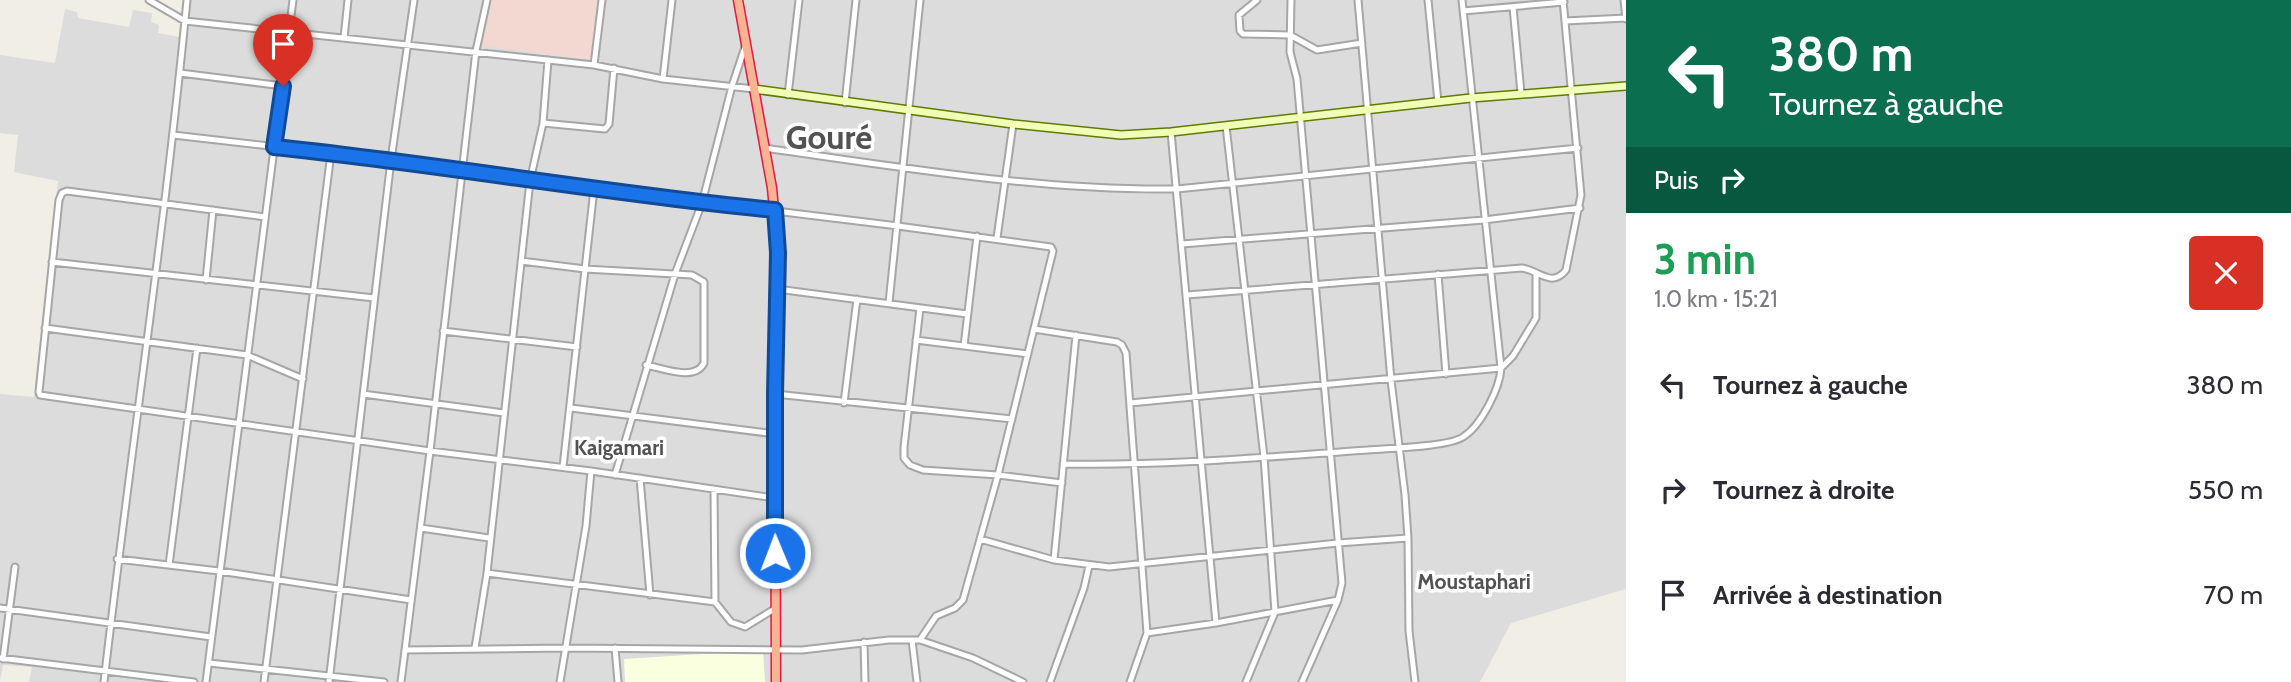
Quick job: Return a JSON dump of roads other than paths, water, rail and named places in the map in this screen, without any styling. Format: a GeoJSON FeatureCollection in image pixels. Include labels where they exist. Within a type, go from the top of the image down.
{"type":"FeatureCollection","features":[{"type":"Feature","properties":{"kind":"highway"},"geometry":{"type":"LineString","coordinates":[[738,0],[775,210],[778,253],[774,498],[776,682]]}},
{"type":"Feature","properties":{"kind":"main road"},"geometry":{"type":"LineString","coordinates":[[754,89],[845,103],[1121,135],[1171,132],[1521,93],[1626,86]]}},
{"type":"Feature","properties":{"kind":"street"},"geometry":{"type":"LineString","coordinates":[[149,0],[185,21],[594,65],[663,79],[754,89]]}},
{"type":"Feature","properties":{"kind":"street"},"geometry":{"type":"LineString","coordinates":[[104,682],[117,559],[173,135],[187,0]]}},
{"type":"Feature","properties":{"kind":"street"},"geometry":{"type":"LineString","coordinates":[[206,682],[293,0]]}},
{"type":"Feature","properties":{"kind":"street"},"geometry":{"type":"LineString","coordinates":[[344,38],[348,0]]}},
{"type":"Feature","properties":{"kind":"street"},"geometry":{"type":"LineString","coordinates":[[330,679],[391,160],[414,0]]}},
{"type":"Feature","properties":{"kind":"street"},"geometry":{"type":"LineString","coordinates":[[401,682],[476,51],[487,0]]}},
{"type":"Feature","properties":{"kind":"street"},"geometry":{"type":"LineString","coordinates":[[594,65],[603,0]]}},
{"type":"Feature","properties":{"kind":"street"},"geometry":{"type":"LineString","coordinates":[[663,79],[672,0]]}},
{"type":"Feature","properties":{"kind":"street"},"geometry":{"type":"LineString","coordinates":[[788,94],[799,0]]}},
{"type":"Feature","properties":{"kind":"street"},"geometry":{"type":"LineString","coordinates":[[845,103],[856,0]]}},
{"type":"Feature","properties":{"kind":"street"},"geometry":{"type":"LineString","coordinates":[[889,303],[920,0]]}},
{"type":"Feature","properties":{"kind":"street"},"geometry":{"type":"LineString","coordinates":[[1257,0],[1239,15],[1241,33],[1290,35],[1317,50],[1362,43]]}},
{"type":"Feature","properties":{"kind":"street"},"geometry":{"type":"LineString","coordinates":[[1291,0],[1290,52],[1297,79],[1342,583],[1338,600],[1302,682]]}},
{"type":"Feature","properties":{"kind":"street"},"geometry":{"type":"LineString","coordinates":[[1358,0],[1391,380],[1408,538],[1409,631],[1415,682]]}},
{"type":"Feature","properties":{"kind":"street"},"geometry":{"type":"LineString","coordinates":[[1428,0],[1438,102]]}},
{"type":"Feature","properties":{"kind":"street"},"geometry":{"type":"LineString","coordinates":[[1063,464],[1134,465],[1399,448],[1453,441],[1463,438],[1471,431],[1498,387],[1501,369],[1462,0]]}},
{"type":"Feature","properties":{"kind":"street"},"geometry":{"type":"LineString","coordinates":[[1565,21],[1626,18],[1625,0]]}},
{"type":"Feature","properties":{"kind":"street"},"geometry":{"type":"LineString","coordinates":[[1187,295],[1522,268],[1553,279],[1561,276],[1566,270],[1580,208],[1578,148],[1563,1],[1463,11]]}},
{"type":"Feature","properties":{"kind":"street"},"geometry":{"type":"LineString","coordinates":[[1513,7],[1521,93]]}},
{"type":"Feature","properties":{"kind":"street"},"geometry":{"type":"LineString","coordinates":[[615,475],[675,274],[702,203],[732,86],[746,44]]}},
{"type":"Feature","properties":{"kind":"street"},"geometry":{"type":"LineString","coordinates":[[475,648],[487,573],[530,181],[542,123],[548,60]]}},
{"type":"Feature","properties":{"kind":"street"},"geometry":{"type":"LineString","coordinates":[[542,123],[605,129],[609,124],[614,68]]}},
{"type":"Feature","properties":{"kind":"street"},"geometry":{"type":"LineString","coordinates":[[180,73],[283,86]]}},
{"type":"Feature","properties":{"kind":"street"},"geometry":{"type":"LineString","coordinates":[[997,238],[1013,124]]}},
{"type":"Feature","properties":{"kind":"street"},"geometry":{"type":"LineString","coordinates":[[1226,126],[1264,457],[1275,612],[1246,682]]}},
{"type":"Feature","properties":{"kind":"street"},"geometry":{"type":"LineString","coordinates":[[1171,132],[1216,623]]}},
{"type":"Feature","properties":{"kind":"street"},"geometry":{"type":"LineString","coordinates":[[173,135],[391,160],[530,181],[1047,245],[1053,251],[999,475],[960,605],[936,616],[920,640]]}},
{"type":"Feature","properties":{"kind":"street"},"geometry":{"type":"LineString","coordinates":[[764,148],[1004,179],[1115,190],[1177,189],[1233,184],[1578,148]]}},
{"type":"Feature","properties":{"kind":"street"},"geometry":{"type":"LineString","coordinates":[[264,682],[331,153]]}},
{"type":"Feature","properties":{"kind":"street"},"geometry":{"type":"LineString","coordinates":[[815,163],[816,155]]}},
{"type":"Feature","properties":{"kind":"street"},"geometry":{"type":"LineString","coordinates":[[563,467],[594,189]]}},
{"type":"Feature","properties":{"kind":"street"},"geometry":{"type":"LineString","coordinates":[[265,217],[62,192],[52,262],[38,392],[40,395],[430,452],[563,467],[774,498]]}},
{"type":"Feature","properties":{"kind":"street"},"geometry":{"type":"LineString","coordinates":[[1182,244],[1484,220],[1580,208]]}},
{"type":"Feature","properties":{"kind":"street"},"geometry":{"type":"LineString","coordinates":[[206,280],[214,210]]}},
{"type":"Feature","properties":{"kind":"street"},"geometry":{"type":"LineString","coordinates":[[964,346],[977,236]]}},
{"type":"Feature","properties":{"kind":"street"},"geometry":{"type":"LineString","coordinates":[[521,261],[585,269],[692,275],[704,282],[704,363],[697,372],[688,373],[646,365]]}},
{"type":"Feature","properties":{"kind":"street"},"geometry":{"type":"LineString","coordinates":[[52,262],[374,298]]}},
{"type":"Feature","properties":{"kind":"street"},"geometry":{"type":"LineString","coordinates":[[1130,403],[1501,369],[1513,356],[1536,318],[1536,273]]}},
{"type":"Feature","properties":{"kind":"street"},"geometry":{"type":"LineString","coordinates":[[1438,274],[1446,374]]}},
{"type":"Feature","properties":{"kind":"street"},"geometry":{"type":"LineString","coordinates":[[777,289],[967,314]]}},
{"type":"Feature","properties":{"kind":"street"},"geometry":{"type":"LineString","coordinates":[[844,403],[857,299]]}},
{"type":"Feature","properties":{"kind":"street"},"geometry":{"type":"LineString","coordinates":[[920,308],[904,458],[910,465],[923,470],[1062,483]]}},
{"type":"Feature","properties":{"kind":"street"},"geometry":{"type":"LineString","coordinates":[[45,328],[247,355],[303,379]]}},
{"type":"Feature","properties":{"kind":"street"},"geometry":{"type":"LineString","coordinates":[[1034,329],[1117,342],[1126,353],[1147,633],[1130,682]]}},
{"type":"Feature","properties":{"kind":"street"},"geometry":{"type":"LineString","coordinates":[[443,331],[577,347]]}},
{"type":"Feature","properties":{"kind":"street"},"geometry":{"type":"LineString","coordinates":[[1054,560],[1076,335]]}},
{"type":"Feature","properties":{"kind":"street"},"geometry":{"type":"LineString","coordinates":[[916,340],[1028,354]]}},
{"type":"Feature","properties":{"kind":"street"},"geometry":{"type":"LineString","coordinates":[[169,565],[197,348]]}},
{"type":"Feature","properties":{"kind":"street"},"geometry":{"type":"LineString","coordinates":[[363,394],[503,413]]}},
{"type":"Feature","properties":{"kind":"street"},"geometry":{"type":"LineString","coordinates":[[775,394],[1012,419]]}},
{"type":"Feature","properties":{"kind":"street"},"geometry":{"type":"LineString","coordinates":[[571,408],[775,433]]}},
{"type":"Feature","properties":{"kind":"street"},"geometry":{"type":"LineString","coordinates":[[560,682],[592,471]]}},
{"type":"Feature","properties":{"kind":"street"},"geometry":{"type":"LineString","coordinates":[[640,478],[650,596]]}},
{"type":"Feature","properties":{"kind":"street"},"geometry":{"type":"LineString","coordinates":[[714,490],[715,602],[731,622],[744,627],[776,608]]}},
{"type":"Feature","properties":{"kind":"street"},"geometry":{"type":"LineString","coordinates":[[421,528],[489,538]]}},
{"type":"Feature","properties":{"kind":"street"},"geometry":{"type":"LineString","coordinates":[[981,539],[1054,560],[1109,567],[1408,538]]}},
{"type":"Feature","properties":{"kind":"street"},"geometry":{"type":"LineString","coordinates":[[117,559],[219,571],[411,600]]}},
{"type":"Feature","properties":{"kind":"street"},"geometry":{"type":"LineString","coordinates":[[1050,682],[1084,589],[1089,566]]}},
{"type":"Feature","properties":{"kind":"street"},"geometry":{"type":"LineString","coordinates":[[15,567],[1,658],[194,682]]}},
{"type":"Feature","properties":{"kind":"street"},"geometry":{"type":"LineString","coordinates":[[487,573],[650,596],[715,602]]}},
{"type":"Feature","properties":{"kind":"street"},"geometry":{"type":"LineString","coordinates":[[1147,633],[1338,600]]}},
{"type":"Feature","properties":{"kind":"street"},"geometry":{"type":"LineString","coordinates":[[0,608],[211,637]]}},
{"type":"Feature","properties":{"kind":"street"},"geometry":{"type":"LineString","coordinates":[[912,640],[918,682]]}},
{"type":"Feature","properties":{"kind":"street"},"geometry":{"type":"LineString","coordinates":[[405,650],[826,649],[864,642],[920,640],[972,658],[1023,682]]}},
{"type":"Feature","properties":{"kind":"street"},"geometry":{"type":"LineString","coordinates":[[864,642],[865,682]]}},
{"type":"Feature","properties":{"kind":"street"},"geometry":{"type":"LineString","coordinates":[[615,648],[618,682]]}},
{"type":"Feature","properties":{"kind":"street"},"geometry":{"type":"LineString","coordinates":[[209,663],[330,679],[383,682]]}},
{"type":"Feature","properties":{"kind":"district","name":"Gouré"},"geometry":{"type":"Point","coordinates":[829,137]}},
{"type":"Feature","properties":{"kind":"district","name":"Kaigamari"},"geometry":{"type":"Point","coordinates":[619,448]}},
{"type":"Feature","properties":{"kind":"district","name":"Moustaphari"},"geometry":{"type":"Point","coordinates":[1474,582]}}]}
